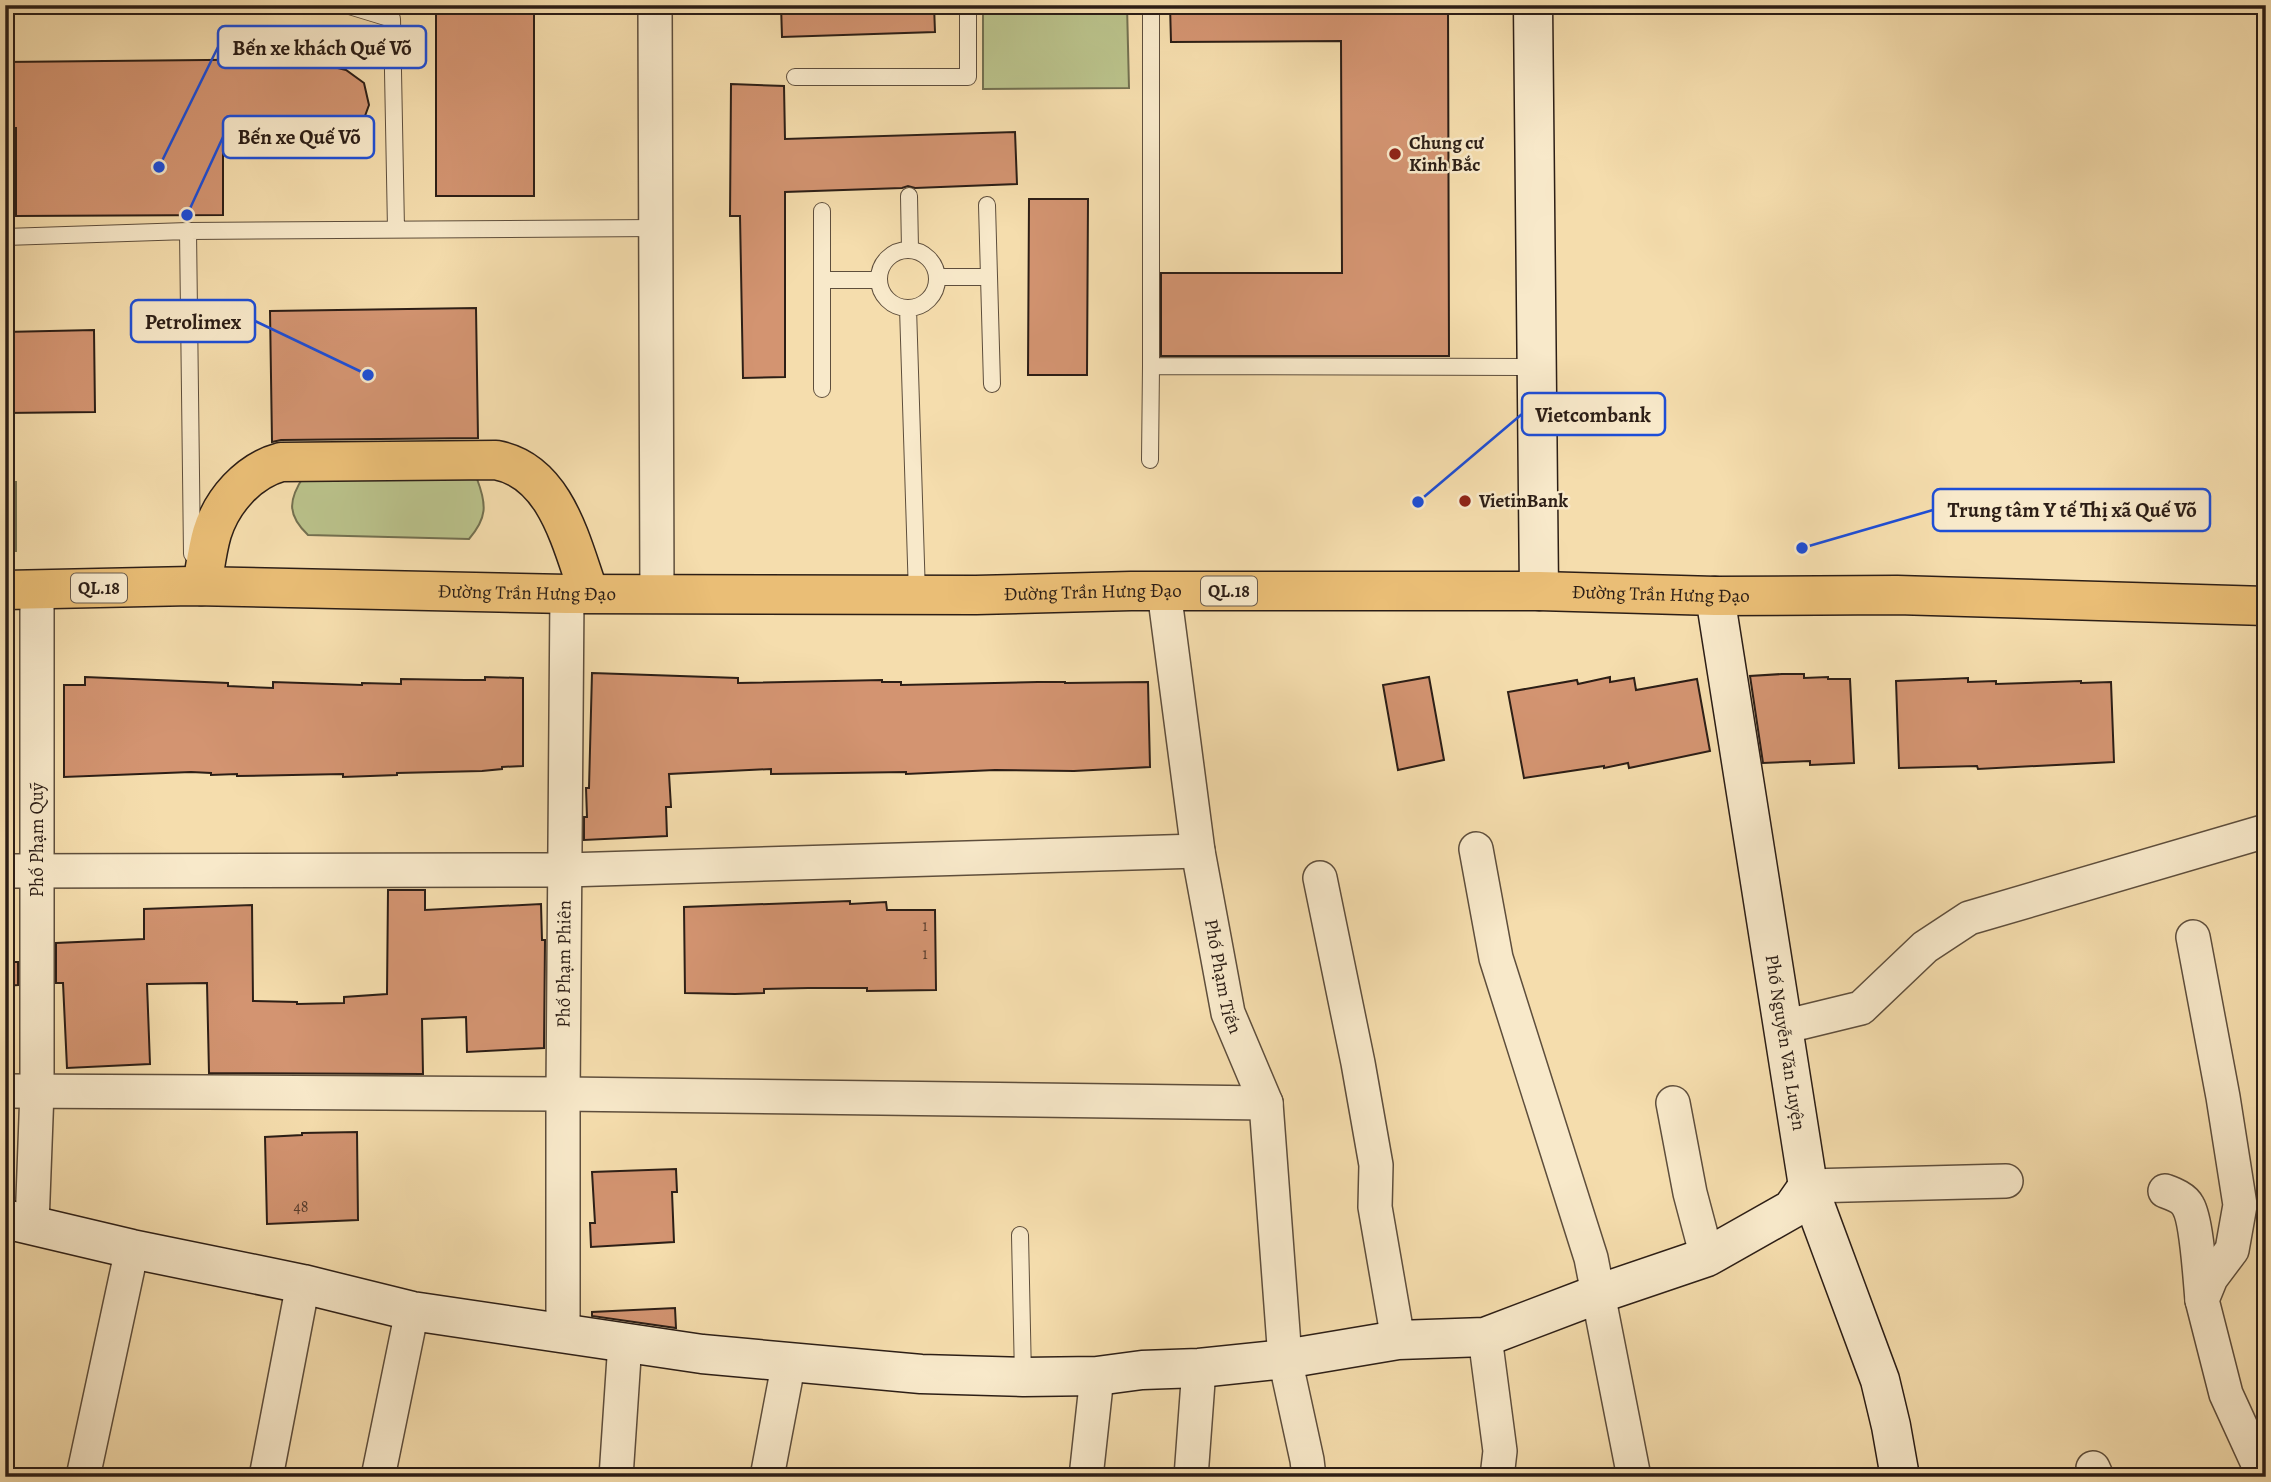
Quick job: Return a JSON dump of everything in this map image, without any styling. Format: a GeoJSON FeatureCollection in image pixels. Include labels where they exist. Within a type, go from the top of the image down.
{"type":"FeatureCollection","features":[{"type":"Feature","properties":{"kind":"highway"},"geometry":{"type":"LineString","coordinates":[[197,586],[221,512],[233,493],[270,465],[281,462],[496,460],[511,463],[524,470],[542,486],[565,525],[578,593]]}},
{"type":"Feature","properties":{"kind":"highway","name":"Đường Trần Hưng Đạo"},"geometry":{"type":"LineString","coordinates":[[21,590],[197,586],[657,595],[1539,591],[1715,596],[1897,595],[2266,606]]}},
{"type":"Feature","properties":{"kind":"street"},"geometry":{"type":"LineString","coordinates":[[654,5],[657,595]]}},
{"type":"Feature","properties":{"kind":"street"},"geometry":{"type":"LineString","coordinates":[[1533,5],[1539,591]]}},
{"type":"Feature","properties":{"kind":"street","name":"Phố Phạm Quỹ"},"geometry":{"type":"LineString","coordinates":[[19,1222],[21,590]]}},
{"type":"Feature","properties":{"kind":"street","name":"Phố Phạm Tiến"},"geometry":{"type":"LineString","coordinates":[[1164,591],[1198,851],[1228,1013],[1266,1103],[1285,1359],[1309,1477]]}},
{"type":"Feature","properties":{"kind":"street","name":"Phố Phạm Phiên"},"geometry":{"type":"LineString","coordinates":[[563,1333],[562,1094],[566,870],[578,593]]}},
{"type":"Feature","properties":{"kind":"street","name":"Phố Nguyễn Văn Luyện"},"geometry":{"type":"LineString","coordinates":[[1715,596],[1808,1186],[1880,1380],[1900,1477]]}},
{"type":"Feature","properties":{"kind":"street"},"geometry":{"type":"LineString","coordinates":[[1783,1027],[1861,1008],[1925,947],[1969,918],[2266,831]]}},
{"type":"Feature","properties":{"kind":"street"},"geometry":{"type":"LineString","coordinates":[[1476,849],[1496,958],[1591,1258],[1634,1477]]}},
{"type":"Feature","properties":{"kind":"street"},"geometry":{"type":"LineString","coordinates":[[21,871],[566,870],[1198,851]]}},
{"type":"Feature","properties":{"kind":"street"},"geometry":{"type":"LineString","coordinates":[[1320,878],[1374,1152],[1375,1207],[1398,1340]]}},
{"type":"Feature","properties":{"kind":"street"},"geometry":{"type":"LineString","coordinates":[[2193,937],[2240,1205],[2232,1250],[2211,1278],[2202,1300]]}},
{"type":"Feature","properties":{"kind":"street"},"geometry":{"type":"LineString","coordinates":[[21,1091],[562,1094],[1266,1103]]}},
{"type":"Feature","properties":{"kind":"street"},"geometry":{"type":"LineString","coordinates":[[1673,1102],[1690,1193],[1707,1257]]}},
{"type":"Feature","properties":{"kind":"street"},"geometry":{"type":"LineString","coordinates":[[19,1222],[132,1249],[303,1284],[412,1311],[702,1354],[921,1374],[1097,1376],[1285,1359],[1398,1340],[1485,1336],[1707,1257],[1792,1209],[1808,1186],[2006,1181]]}},
{"type":"Feature","properties":{"kind":"street"},"geometry":{"type":"LineString","coordinates":[[2165,1191],[2178,1196],[2188,1206],[2202,1300],[2226,1394],[2264,1477]]}},
{"type":"Feature","properties":{"kind":"street"},"geometry":{"type":"LineString","coordinates":[[83,1477],[132,1249]]}},
{"type":"Feature","properties":{"kind":"street"},"geometry":{"type":"LineString","coordinates":[[266,1477],[303,1284]]}},
{"type":"Feature","properties":{"kind":"street"},"geometry":{"type":"LineString","coordinates":[[378,1477],[412,1311]]}},
{"type":"Feature","properties":{"kind":"street"},"geometry":{"type":"LineString","coordinates":[[1485,1336],[1500,1451],[1497,1477]]}},
{"type":"Feature","properties":{"kind":"street"},"geometry":{"type":"LineString","coordinates":[[615,1477],[625,1342]]}},
{"type":"Feature","properties":{"kind":"street"},"geometry":{"type":"LineString","coordinates":[[767,1477],[789,1361]]}},
{"type":"Feature","properties":{"kind":"street"},"geometry":{"type":"LineString","coordinates":[[1191,1477],[1199,1368]]}},
{"type":"Feature","properties":{"kind":"street"},"geometry":{"type":"LineString","coordinates":[[1086,1477],[1097,1376]]}},
{"type":"Feature","properties":{"kind":"lane"},"geometry":{"type":"LineString","coordinates":[[345,5],[392,12],[396,229]]}},
{"type":"Feature","properties":{"kind":"lane"},"geometry":{"type":"LineString","coordinates":[[795,77],[968,77],[968,5]]}},
{"type":"Feature","properties":{"kind":"lane"},"geometry":{"type":"LineString","coordinates":[[1150,460],[1151,5]]}},
{"type":"Feature","properties":{"kind":"lane"},"geometry":{"type":"LineString","coordinates":[[909,195],[910,249]]}},
{"type":"Feature","properties":{"kind":"lane"},"geometry":{"type":"LineString","coordinates":[[987,205],[992,384]]}},
{"type":"Feature","properties":{"kind":"lane"},"geometry":{"type":"LineString","coordinates":[[822,211],[822,389]]}},
{"type":"Feature","properties":{"kind":"lane"},"geometry":{"type":"LineString","coordinates":[[5,237],[188,230],[656,228]]}},
{"type":"Feature","properties":{"kind":"lane"},"geometry":{"type":"LineString","coordinates":[[188,230],[197,586]]}},
{"type":"Feature","properties":{"kind":"lane"},"geometry":{"type":"LineString","coordinates":[[910,249],[919,251],[934,263],[937,277],[935,291],[930,299],[922,305],[908,308],[894,304],[886,298],[879,280],[885,261],[892,254],[910,249]]}},
{"type":"Feature","properties":{"kind":"lane"},"geometry":{"type":"LineString","coordinates":[[937,277],[989,276]]}},
{"type":"Feature","properties":{"kind":"lane"},"geometry":{"type":"LineString","coordinates":[[822,280],[879,280]]}},
{"type":"Feature","properties":{"kind":"lane"},"geometry":{"type":"LineString","coordinates":[[908,308],[917,595]]}},
{"type":"Feature","properties":{"kind":"lane"},"geometry":{"type":"LineString","coordinates":[[1150,366],[1536,368]]}},
{"type":"Feature","properties":{"kind":"lane"},"geometry":{"type":"LineString","coordinates":[[1020,1235],[1023,1377]]}},
{"type":"Feature","properties":{"kind":"green space"},"geometry":{"type":"Polygon","coordinates":[[[983,5],[1127,5],[1129,88],[983,89],[983,5]]]}},
{"type":"Feature","properties":{"kind":"green space"},"geometry":{"type":"Polygon","coordinates":[[[304,476],[477,479],[484,511],[469,539],[308,535],[296,521],[292,507],[295,493],[304,476]]]}},
{"type":"Feature","properties":{"kind":"green space"},"geometry":{"type":"Polygon","coordinates":[[[5,482],[16,482],[16,551],[5,551],[5,482]]]}},
{"type":"Feature","properties":{"kind":"building"},"geometry":{"type":"Polygon","coordinates":[[[436,5],[534,5],[534,196],[436,196],[436,5]]]}},
{"type":"Feature","properties":{"kind":"building"},"geometry":{"type":"Polygon","coordinates":[[[781,5],[934,5],[935,32],[782,37],[781,5]]]}},
{"type":"Feature","properties":{"kind":"building","name":"Chung cư Kinh Bắc"},"geometry":{"type":"Polygon","coordinates":[[[1170,5],[1448,5],[1449,356],[1161,356],[1161,273],[1342,273],[1341,41],[1171,42],[1170,5]]]}},
{"type":"Feature","properties":{"kind":"building"},"geometry":{"type":"Polygon","coordinates":[[[300,59],[346,70],[364,83],[369,105],[362,124],[352,141],[333,150],[316,153],[296,147],[280,124],[223,125],[223,215],[16,216],[16,128],[5,128],[5,62],[300,59]]]}},
{"type":"Feature","properties":{"kind":"building"},"geometry":{"type":"Polygon","coordinates":[[[731,84],[784,86],[785,139],[1015,132],[1017,184],[785,192],[785,377],[743,378],[740,216],[730,216],[731,84]]]}},
{"type":"Feature","properties":{"kind":"building"},"geometry":{"type":"Polygon","coordinates":[[[1029,199],[1088,199],[1087,375],[1028,375],[1029,199]]]}},
{"type":"Feature","properties":{"kind":"building"},"geometry":{"type":"Polygon","coordinates":[[[476,308],[478,438],[272,442],[270,311],[476,308]]]}},
{"type":"Feature","properties":{"kind":"building"},"geometry":{"type":"Polygon","coordinates":[[[94,330],[95,412],[5,413],[5,332],[94,330]]]}},
{"type":"Feature","properties":{"kind":"building"},"geometry":{"type":"Polygon","coordinates":[[[592,673],[738,678],[738,683],[882,680],[901,682],[901,685],[1148,682],[1150,767],[906,774],[771,774],[771,769],[669,774],[671,807],[666,807],[667,836],[584,840],[584,817],[587,817],[586,788],[589,788],[592,673]]]}},
{"type":"Feature","properties":{"kind":"building"},"geometry":{"type":"Polygon","coordinates":[[[1804,674],[1804,678],[1850,679],[1854,763],[1763,763],[1750,676],[1804,674]]]}},
{"type":"Feature","properties":{"kind":"building"},"geometry":{"type":"Polygon","coordinates":[[[85,677],[228,683],[228,686],[273,688],[273,682],[362,685],[401,684],[401,679],[523,678],[523,766],[482,771],[343,777],[343,774],[237,776],[191,772],[64,777],[64,685],[85,685],[85,677]]]}},
{"type":"Feature","properties":{"kind":"building"},"geometry":{"type":"Polygon","coordinates":[[[1429,677],[1444,760],[1398,770],[1383,685],[1429,677]]]}},
{"type":"Feature","properties":{"kind":"building"},"geometry":{"type":"Polygon","coordinates":[[[1610,677],[1610,682],[1634,678],[1636,690],[1697,679],[1710,751],[1629,768],[1628,763],[1524,778],[1508,692],[1577,680],[1578,684],[1610,677]]]}},
{"type":"Feature","properties":{"kind":"building"},"geometry":{"type":"Polygon","coordinates":[[[1968,678],[1968,682],[1996,681],[1996,684],[2111,682],[2114,762],[1978,769],[1977,766],[1899,768],[1896,681],[1968,678]]]}},
{"type":"Feature","properties":{"kind":"building"},"geometry":{"type":"Polygon","coordinates":[[[388,890],[425,890],[425,910],[541,904],[542,940],[545,940],[544,1048],[467,1052],[466,1017],[422,1019],[423,1074],[209,1073],[207,983],[147,984],[150,1064],[67,1068],[63,983],[56,983],[56,943],[144,939],[144,909],[252,905],[253,1001],[344,1003],[344,997],[387,994],[388,890]]]}},
{"type":"Feature","properties":{"kind":"building"},"geometry":{"type":"Polygon","coordinates":[[[850,901],[850,904],[886,902],[887,910],[935,910],[936,990],[808,988],[764,989],[764,993],[685,993],[684,907],[850,901]]]}},
{"type":"Feature","properties":{"kind":"building"},"geometry":{"type":"Polygon","coordinates":[[[5,962],[18,962],[18,985],[5,986],[5,962]]]}},
{"type":"Feature","properties":{"kind":"building"},"geometry":{"type":"Polygon","coordinates":[[[357,1132],[358,1220],[267,1224],[265,1137],[357,1132]]]}},
{"type":"Feature","properties":{"kind":"building"},"geometry":{"type":"Polygon","coordinates":[[[676,1169],[677,1192],[672,1192],[674,1242],[591,1247],[590,1223],[595,1223],[592,1172],[676,1169]]]}},
{"type":"Feature","properties":{"kind":"building"},"geometry":{"type":"Polygon","coordinates":[[[675,1308],[676,1328],[592,1316],[592,1312],[675,1308]]]}},
{"type":"Feature","properties":{"kind":"place","name":"Chung cư Kinh Bắc"},"geometry":{"type":"Point","coordinates":[1395,154]}},
{"type":"Feature","properties":{"kind":"place","name":"Bến xe khách Quế Võ"},"geometry":{"type":"Point","coordinates":[159,167]}},
{"type":"Feature","properties":{"kind":"place","name":"Bến xe Quế Võ"},"geometry":{"type":"Point","coordinates":[187,215]}},
{"type":"Feature","properties":{"kind":"place","name":"Petrolimex"},"geometry":{"type":"Point","coordinates":[368,375]}},
{"type":"Feature","properties":{"kind":"place","name":"VietinBank"},"geometry":{"type":"Point","coordinates":[1465,501]}},
{"type":"Feature","properties":{"kind":"place","name":"Vietcombank"},"geometry":{"type":"Point","coordinates":[1418,502]}},
{"type":"Feature","properties":{"kind":"place","name":"Trung tâm Y tế Thị xã Quế Võ"},"geometry":{"type":"Point","coordinates":[1802,548]}}]}
